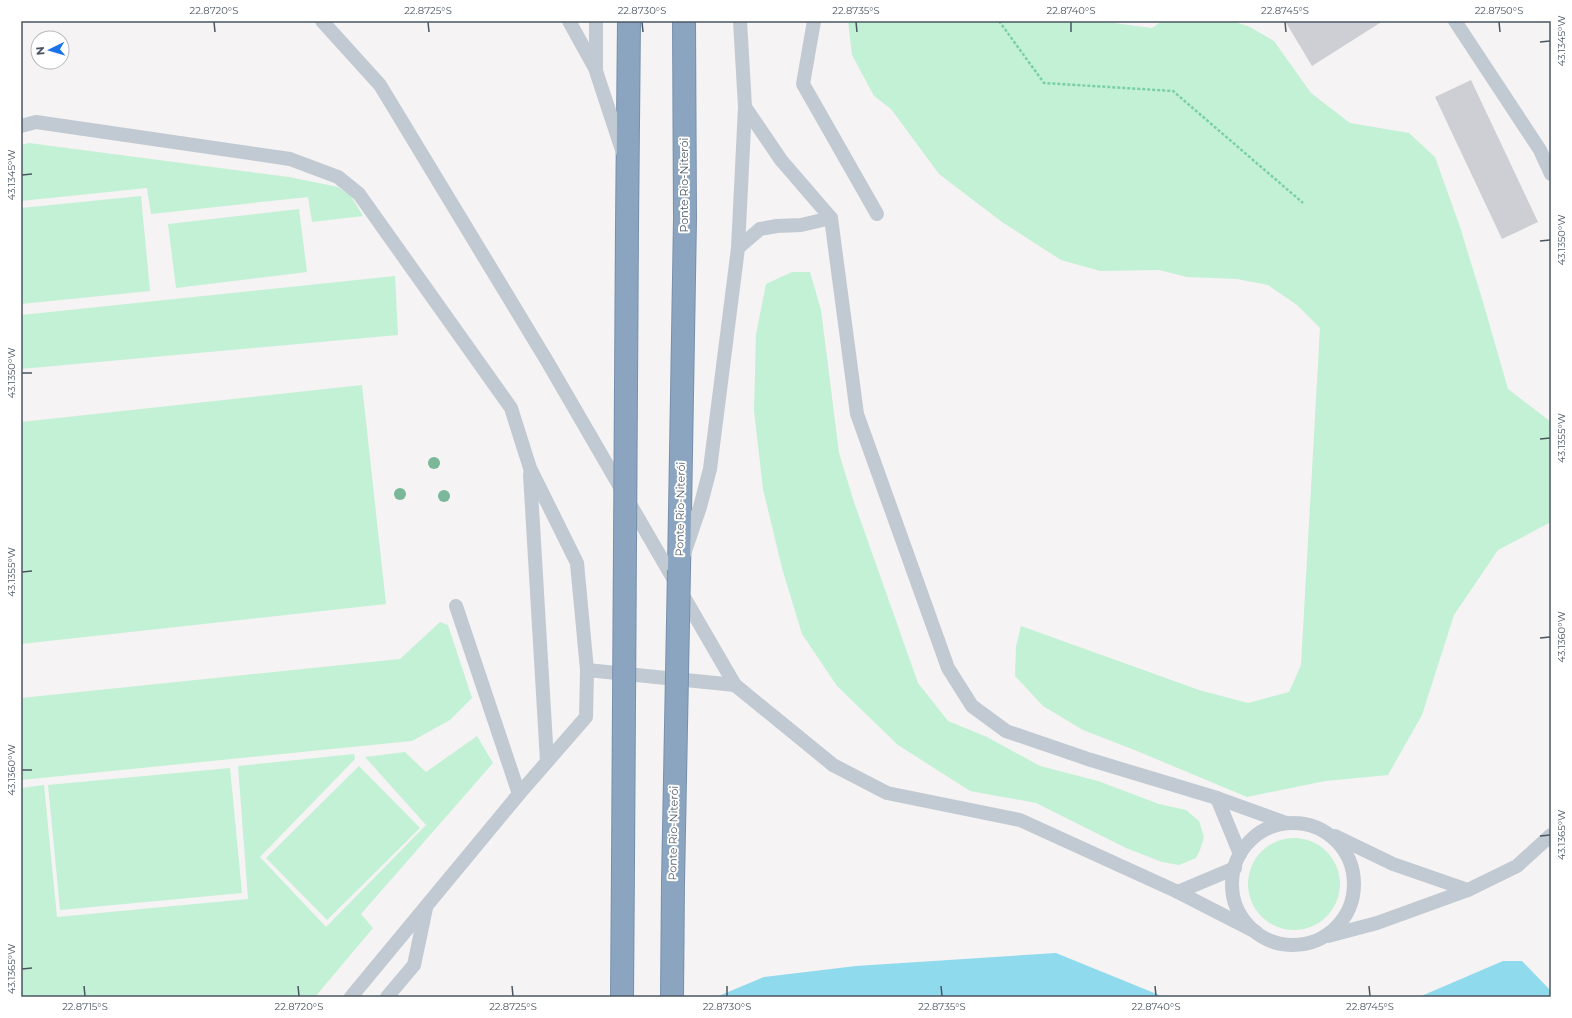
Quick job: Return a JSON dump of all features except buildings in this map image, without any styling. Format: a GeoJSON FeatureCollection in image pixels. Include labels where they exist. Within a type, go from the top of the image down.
{"type":"FeatureCollection","features":[{"type":"Feature","properties":{"kind":"highway"},"geometry":{"type":"LineString","coordinates":[[622,997],[629,21]]}},
{"type":"Feature","properties":{"kind":"highway","name":"Ponte Rio-Niterói"},"geometry":{"type":"LineString","coordinates":[[672,997],[685,219],[684,21]]}},
{"type":"Feature","properties":{"kind":"lane"},"geometry":{"type":"LineString","coordinates":[[322,21],[380,85],[547,361],[735,685],[833,765],[887,793],[1020,820],[1178,892],[1271,941],[1289,945],[1307,944],[1377,923],[1468,890],[1517,866],[1551,835]]}},
{"type":"Feature","properties":{"kind":"lane"},"geometry":{"type":"LineString","coordinates":[[569,21],[596,71],[628,168]]}},
{"type":"Feature","properties":{"kind":"lane"},"geometry":{"type":"LineString","coordinates":[[596,21],[596,71]]}},
{"type":"Feature","properties":{"kind":"lane"},"geometry":{"type":"LineString","coordinates":[[679,570],[700,507],[710,469],[738,248],[745,107],[740,21]]}},
{"type":"Feature","properties":{"kind":"lane"},"geometry":{"type":"LineString","coordinates":[[814,21],[803,84],[877,214]]}},
{"type":"Feature","properties":{"kind":"lane"},"geometry":{"type":"LineString","coordinates":[[1455,21],[1540,150],[1551,174]]}},
{"type":"Feature","properties":{"kind":"lane"},"geometry":{"type":"LineString","coordinates":[[745,107],[781,160],[831,218],[857,414],[948,668],[972,706],[1006,731],[1091,760],[1217,798],[1286,823],[1305,824],[1393,864],[1468,890]]}},
{"type":"Feature","properties":{"kind":"lane"},"geometry":{"type":"LineString","coordinates":[[21,126],[36,122],[290,159],[338,177],[359,194],[511,408],[530,468],[577,563],[588,670],[586,718],[519,794],[351,997]]}},
{"type":"Feature","properties":{"kind":"lane"},"geometry":{"type":"LineString","coordinates":[[738,248],[760,230],[776,226],[801,225],[831,218]]}},
{"type":"Feature","properties":{"kind":"lane"},"geometry":{"type":"LineString","coordinates":[[530,468],[547,761]]}},
{"type":"Feature","properties":{"kind":"lane"},"geometry":{"type":"LineString","coordinates":[[456,606],[519,794]]}},
{"type":"Feature","properties":{"kind":"lane"},"geometry":{"type":"LineString","coordinates":[[588,670],[735,685]]}},
{"type":"Feature","properties":{"kind":"lane"},"geometry":{"type":"LineString","coordinates":[[1217,798],[1240,854]]}},
{"type":"Feature","properties":{"kind":"lane"},"geometry":{"type":"LineString","coordinates":[[1256,932],[1244,920],[1236,904],[1233,886],[1235,868],[1240,854],[1252,839],[1268,828],[1286,823]]}},
{"type":"Feature","properties":{"kind":"lane"},"geometry":{"type":"LineString","coordinates":[[1323,831],[1338,842],[1348,857],[1354,875],[1354,893],[1348,911],[1338,926],[1323,938]]}},
{"type":"Feature","properties":{"kind":"lane"},"geometry":{"type":"LineString","coordinates":[[1178,892],[1235,868]]}},
{"type":"Feature","properties":{"kind":"lane"},"geometry":{"type":"LineString","coordinates":[[387,997],[414,965],[427,905]]}},
{"type":"Feature","properties":{"kind":"path"},"geometry":{"type":"LineString","coordinates":[[999,21],[1044,83],[1173,91],[1303,203]]}},
{"type":"Feature","properties":{"kind":"green space"},"geometry":{"type":"Polygon","coordinates":[[[848,21],[1099,21],[1152,28],[1162,21],[1231,21],[1248,26],[1274,41],[1311,93],[1350,123],[1409,133],[1435,157],[1460,227],[1508,389],[1551,422],[1551,522],[1498,550],[1454,615],[1422,715],[1388,775],[1325,781],[1247,797],[1083,730],[1043,706],[1015,676],[1016,647],[1021,626],[1199,690],[1248,703],[1289,692],[1301,665],[1320,328],[1297,305],[1268,285],[1237,279],[1187,277],[1159,270],[1100,271],[1061,260],[1002,222],[939,174],[891,109],[874,96],[852,55],[848,21]]]}},
{"type":"Feature","properties":{"kind":"green space"},"geometry":{"type":"Polygon","coordinates":[[[29,143],[289,177],[338,187],[351,196],[363,216],[312,222],[308,197],[151,214],[147,188],[21,201],[21,145],[29,143]]]}},
{"type":"Feature","properties":{"kind":"green space"},"geometry":{"type":"Polygon","coordinates":[[[141,196],[150,291],[21,304],[21,208],[141,196]]]}},
{"type":"Feature","properties":{"kind":"green space"},"geometry":{"type":"Polygon","coordinates":[[[299,209],[307,272],[176,288],[168,224],[299,209]]]}},
{"type":"Feature","properties":{"kind":"green space"},"geometry":{"type":"Polygon","coordinates":[[[792,272],[810,272],[821,310],[839,453],[854,502],[918,683],[948,721],[987,737],[1040,766],[1098,781],[1159,804],[1186,810],[1199,821],[1204,837],[1196,858],[1179,865],[1162,862],[1126,848],[1036,803],[970,791],[898,745],[837,686],[802,634],[782,568],[763,489],[754,411],[756,334],[766,284],[792,272]]]}},
{"type":"Feature","properties":{"kind":"green space"},"geometry":{"type":"Polygon","coordinates":[[[395,276],[398,335],[21,369],[21,315],[395,276]]]}},
{"type":"Feature","properties":{"kind":"green space"},"geometry":{"type":"Polygon","coordinates":[[[362,385],[386,604],[21,644],[21,422],[362,385]]]}},
{"type":"Feature","properties":{"kind":"green space"},"geometry":{"type":"Polygon","coordinates":[[[440,622],[448,625],[472,698],[450,720],[412,741],[21,780],[21,698],[400,659],[440,622]]]}},
{"type":"Feature","properties":{"kind":"green space"},"geometry":{"type":"Polygon","coordinates":[[[477,736],[493,763],[361,914],[373,928],[315,997],[21,997],[21,788],[44,785],[57,917],[248,899],[238,766],[354,754],[355,759],[260,857],[326,927],[426,825],[365,757],[405,752],[426,772],[477,736]]]}},
{"type":"Feature","properties":{"kind":"green space"},"geometry":{"type":"Polygon","coordinates":[[[359,766],[420,828],[327,920],[266,858],[359,766]]]}},
{"type":"Feature","properties":{"kind":"green space"},"geometry":{"type":"Polygon","coordinates":[[[230,768],[242,893],[60,910],[48,785],[230,768]]]}},
{"type":"Feature","properties":{"kind":"green space"},"geometry":{"type":"Polygon","coordinates":[[[1294,838],[1312,841],[1327,851],[1337,866],[1340,884],[1337,902],[1327,917],[1312,927],[1294,930],[1276,927],[1261,917],[1251,902],[1248,884],[1251,866],[1261,851],[1276,841],[1294,838]]]}},
{"type":"Feature","properties":{"kind":"water"},"geometry":{"type":"Polygon","coordinates":[[[1056,953],[1164,997],[716,997],[764,977],[856,966],[1056,953]]]}},
{"type":"Feature","properties":{"kind":"water"},"geometry":{"type":"Polygon","coordinates":[[[1503,961],[1522,961],[1551,991],[1551,997],[1419,997],[1503,961]]]}}]}
